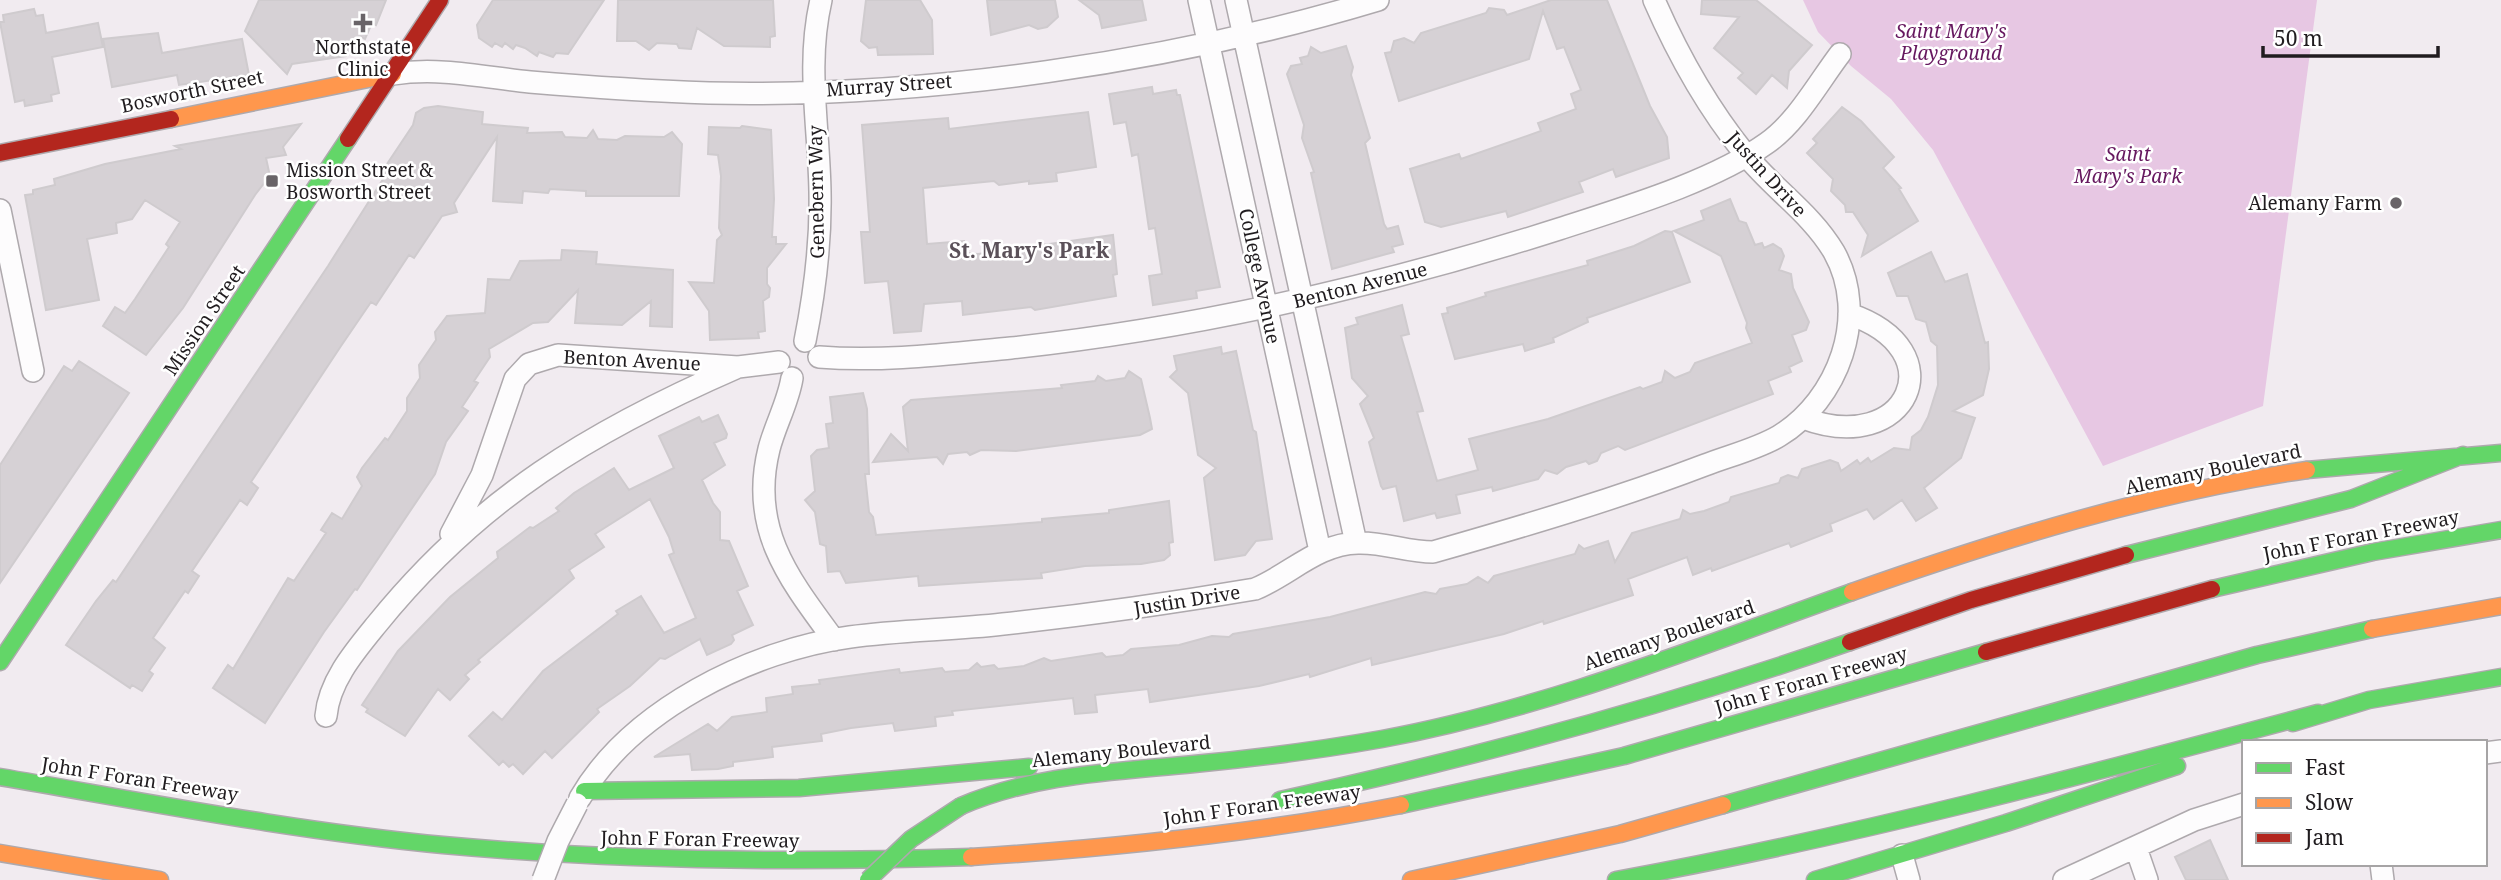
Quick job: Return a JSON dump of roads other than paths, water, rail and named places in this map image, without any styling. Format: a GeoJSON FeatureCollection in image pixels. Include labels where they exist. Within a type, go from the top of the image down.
{"type":"FeatureCollection","features":[{"type":"Feature","properties":{"kind":"main road","name":"Mission Street"},"geometry":{"type":"LineString","coordinates":[[0,662],[440,0]]}},
{"type":"Feature","properties":{"kind":"main road","name":"Bosworth Street"},"geometry":{"type":"LineString","coordinates":[[0,153],[393,74]]}},
{"type":"Feature","properties":{"kind":"main road","name":"Alemany Boulevard"},"geometry":{"type":"LineString","coordinates":[[868,880],[892,853],[923,827],[980,796],[1028,782],[1237,760],[1376,741],[1520,706],[1668,659],[1979,550],[2142,504],[2300,471],[2501,453]]}},
{"type":"Feature","properties":{"kind":"main road"},"geometry":{"type":"LineString","coordinates":[[1259,804],[1441,765],[1563,733],[1763,672],[1971,600],[2165,544],[2351,499],[2463,455]]}},
{"type":"Feature","properties":{"kind":"main road","name":"John F Foran Freeway"},"geometry":{"type":"LineString","coordinates":[[0,777],[290,825],[492,849],[592,857],[746,863],[949,859],[1089,849],[1216,835],[1467,792],[1654,747],[2192,593],[2389,548],[2501,530]]}},
{"type":"Feature","properties":{"kind":"main road"},"geometry":{"type":"LineString","coordinates":[[1411,880],[1620,834],[2257,655],[2359,631],[2501,606]]}},
{"type":"Feature","properties":{"kind":"main road"},"geometry":{"type":"LineString","coordinates":[[1616,880],[1744,855],[2146,759],[2318,713],[2501,677]]}},
{"type":"Feature","properties":{"kind":"main road"},"geometry":{"type":"LineString","coordinates":[[2245,740],[2318,713]]}},
{"type":"Feature","properties":{"kind":"main road"},"geometry":{"type":"LineString","coordinates":[[1815,880],[1846,876],[1902,855],[2130,783],[2242,741]]}},
{"type":"Feature","properties":{"kind":"main road"},"geometry":{"type":"LineString","coordinates":[[581,797],[872,784],[1002,768],[1237,760]]}},
{"type":"Feature","properties":{"kind":"main road"},"geometry":{"type":"LineString","coordinates":[[949,859],[1124,828]]}},
{"type":"Feature","properties":{"kind":"main road"},"geometry":{"type":"LineString","coordinates":[[0,853],[160,880]]}},
{"type":"Feature","properties":{"kind":"street","name":"Genebern Way"},"geometry":{"type":"LineString","coordinates":[[812,349],[820,225],[813,91],[814,54],[821,0]]}},
{"type":"Feature","properties":{"kind":"street","name":"College Avenue"},"geometry":{"type":"LineString","coordinates":[[1199,0],[1320,551]]}},
{"type":"Feature","properties":{"kind":"street","name":"College Avenue"},"geometry":{"type":"LineString","coordinates":[[1236,0],[1356,543]]}},
{"type":"Feature","properties":{"kind":"street","name":"Murray Street"},"geometry":{"type":"LineString","coordinates":[[393,74],[439,70],[619,89],[712,93],[813,91],[1017,74],[1244,36],[1378,0]]}},
{"type":"Feature","properties":{"kind":"street","name":"Justin Drive"},"geometry":{"type":"LineString","coordinates":[[543,880],[558,841],[581,797],[626,743],[681,699],[759,661],[834,640],[1092,614],[1255,589],[1274,581],[1320,551],[1356,543],[1385,543],[1415,552],[1433,552],[1597,503],[1691,470],[1777,438],[1803,418],[1822,396],[1837,369],[1846,342],[1849,314],[1845,282],[1835,254],[1806,216],[1746,156],[1689,74],[1654,0]]}},
{"type":"Feature","properties":{"kind":"street","name":"Benton Avenue"},"geometry":{"type":"LineString","coordinates":[[812,349],[851,359],[1032,345],[1267,308],[1424,269],[1597,217],[1746,156],[1786,126],[1840,54]]}},
{"type":"Feature","properties":{"kind":"street"},"geometry":{"type":"LineString","coordinates":[[0,210],[33,371]]}},
{"type":"Feature","properties":{"kind":"street"},"geometry":{"type":"LineString","coordinates":[[1803,418],[1843,429],[1868,426],[1887,418],[1905,391],[1908,362],[1900,344],[1884,329],[1849,314]]}},
{"type":"Feature","properties":{"kind":"street"},"geometry":{"type":"LineString","coordinates":[[812,349],[807,370],[785,370],[789,397],[770,447],[762,503],[768,533],[778,553],[834,640]]}},
{"type":"Feature","properties":{"kind":"street","name":"Benton Avenue"},"geometry":{"type":"LineString","coordinates":[[439,553],[462,516],[482,475],[515,379],[529,364],[558,355],[785,370]]}},
{"type":"Feature","properties":{"kind":"street","name":"Benton Avenue"},"geometry":{"type":"LineString","coordinates":[[326,716],[327,700],[334,683],[363,640],[439,553],[487,510],[587,440],[641,410],[738,367]]}},
{"type":"Feature","properties":{"kind":"street"},"geometry":{"type":"LineString","coordinates":[[2064,880],[2194,820],[2242,805]]}},
{"type":"Feature","properties":{"kind":"street"},"geometry":{"type":"LineString","coordinates":[[2136,848],[2147,880]]}},
{"type":"Feature","properties":{"kind":"street"},"geometry":{"type":"LineString","coordinates":[[1902,855],[1909,880]]}},
{"type":"Feature","properties":{"kind":"place","name":"Northstate Clinic"},"geometry":{"type":"Point","coordinates":[363,23]}},
{"type":"Feature","properties":{"kind":"place","name":"Mission Street & Bosworth Street"},"geometry":{"type":"Point","coordinates":[272,181]}},
{"type":"Feature","properties":{"kind":"place","name":"Alemany Farm"},"geometry":{"type":"Point","coordinates":[2396,203]}},
{"type":"Feature","properties":{"kind":"district","name":"St. Mary's Park"},"geometry":{"type":"Point","coordinates":[1029,251]}},
{"type":"Feature","properties":{"kind":"park label","name":"Saint Mary's Playground"},"geometry":{"type":"Point","coordinates":[1951,42]}},
{"type":"Feature","properties":{"kind":"park label","name":"Saint Mary's Park"},"geometry":{"type":"Point","coordinates":[2128,165]}}]}
